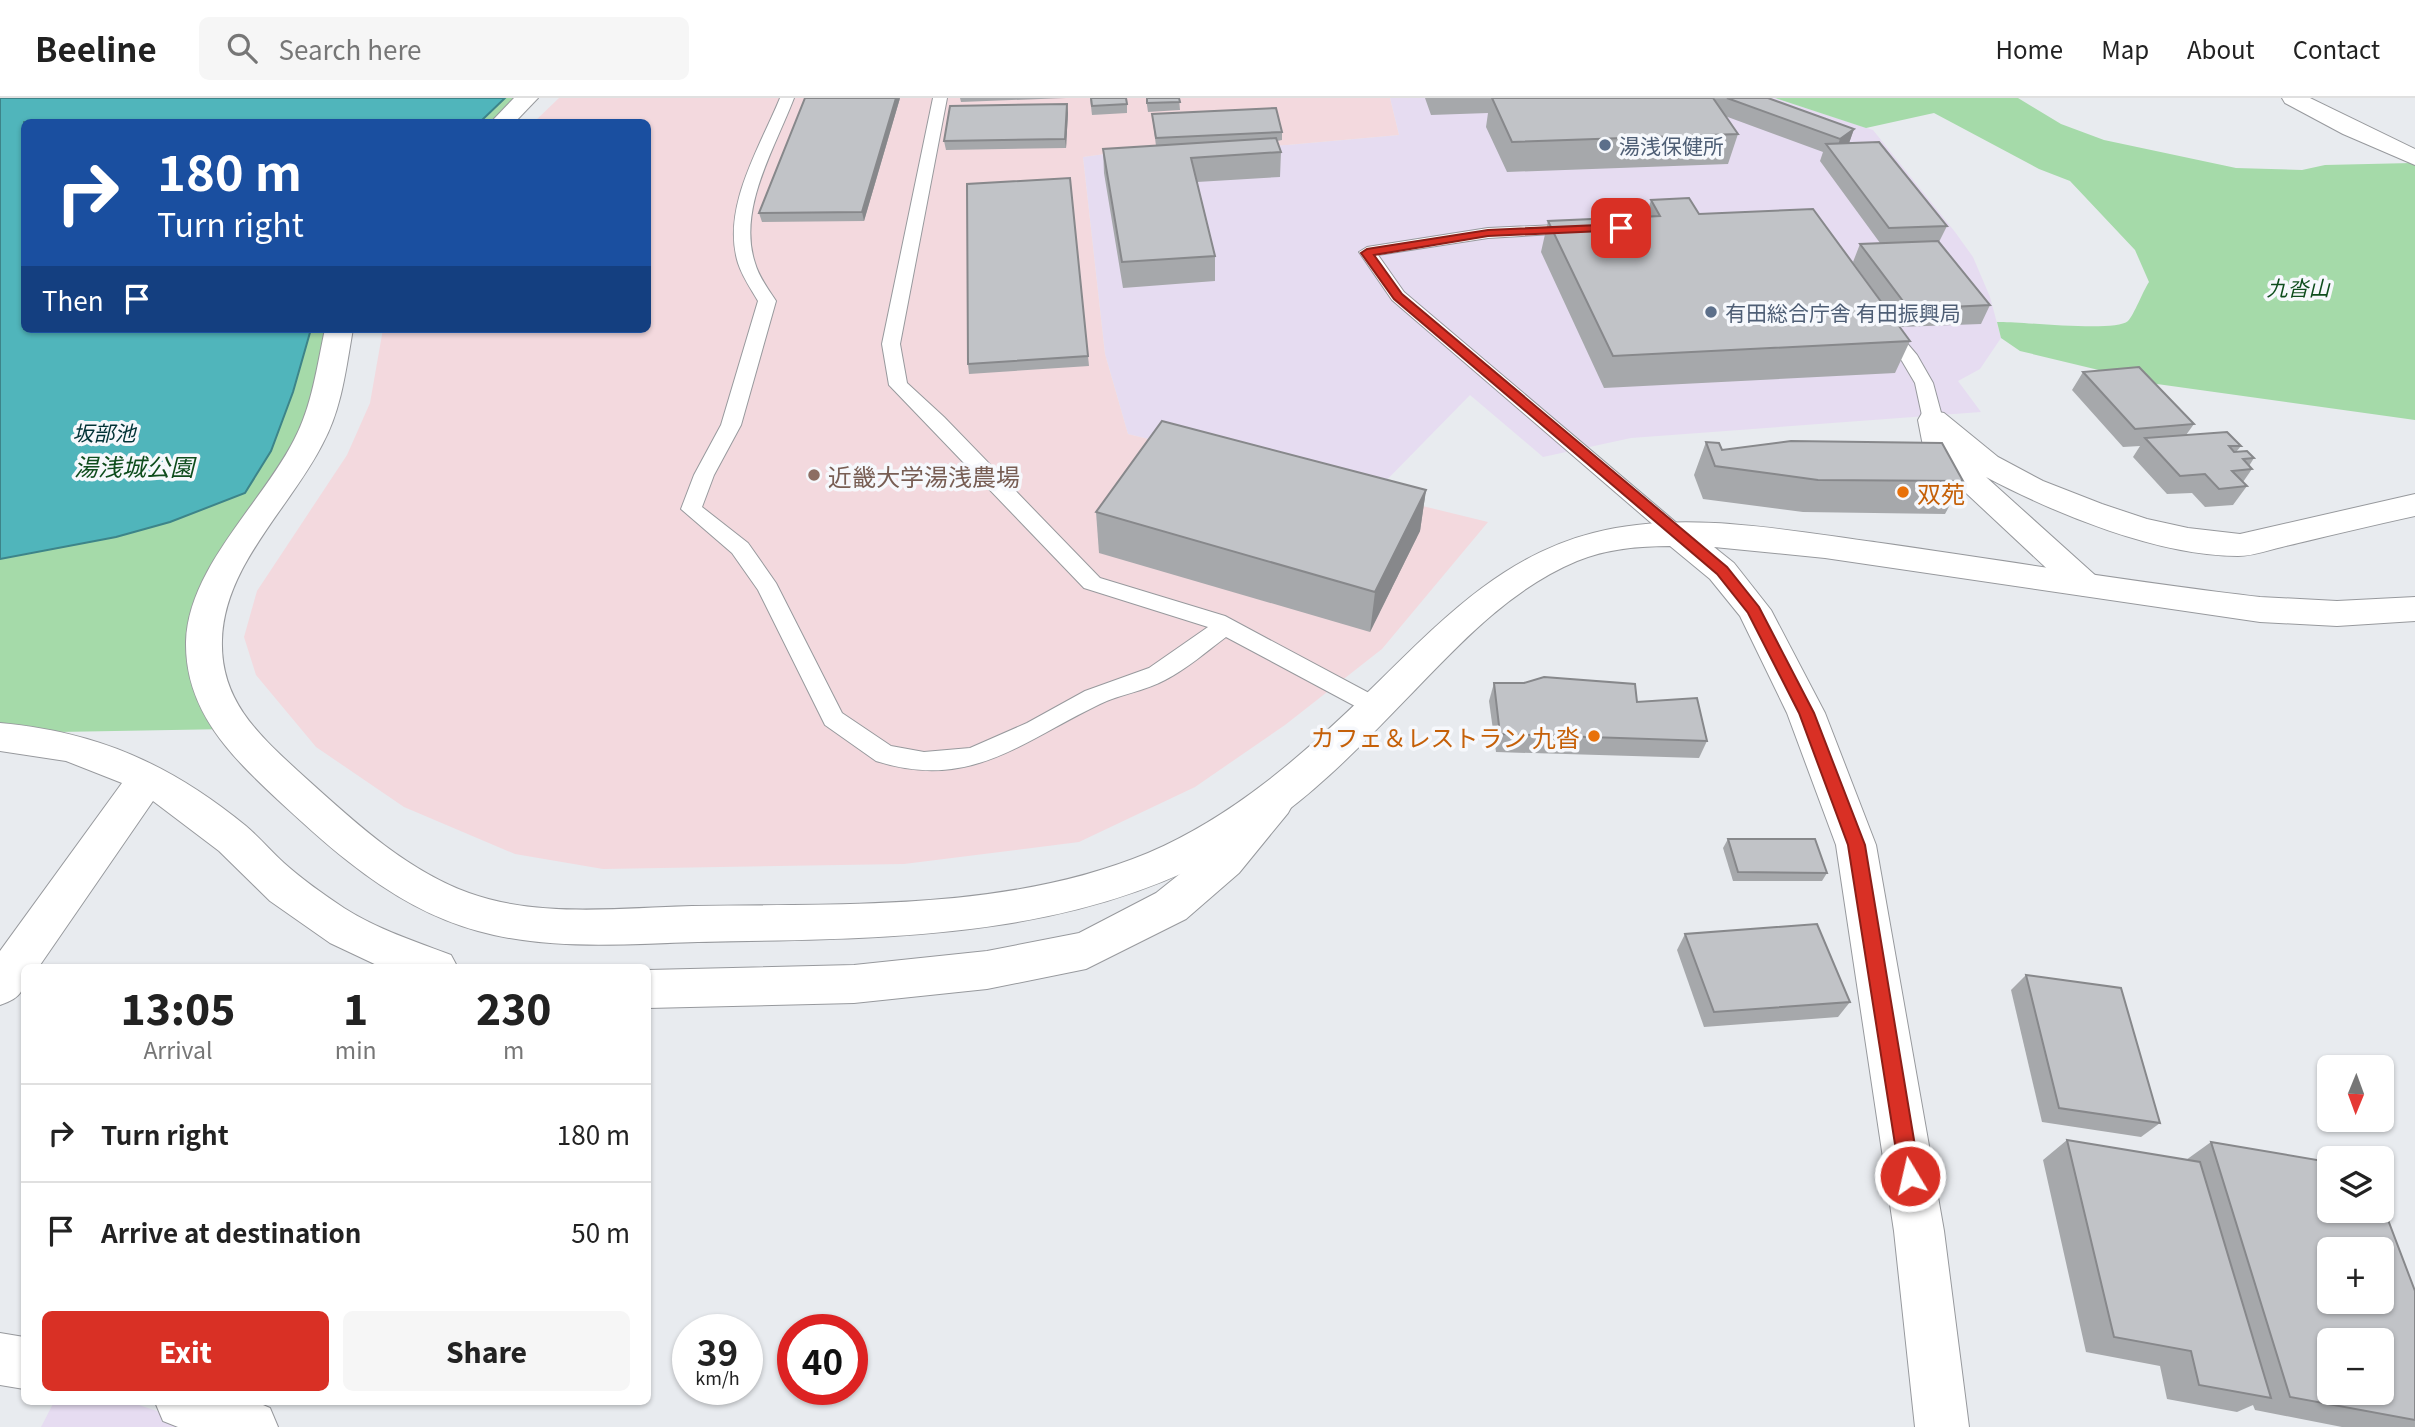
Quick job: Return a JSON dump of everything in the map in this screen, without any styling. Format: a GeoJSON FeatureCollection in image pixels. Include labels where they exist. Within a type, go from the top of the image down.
{"type":"FeatureCollection","features":[{"type":"Feature","properties":{"kind":"street"},"geometry":{"type":"LineString","coordinates":[[505,119],[527,98]]}},
{"type":"Feature","properties":{"kind":"street"},"geometry":{"type":"LineString","coordinates":[[2293,98],[2351,129],[2415,158]]}},
{"type":"Feature","properties":{"kind":"street"},"geometry":{"type":"LineString","coordinates":[[338,333],[314,433],[286,482],[228,569],[205,613],[202,651],[209,690],[229,729],[352,844],[439,899],[478,914],[521,922],[611,925],[901,920],[998,911],[1087,890],[1157,867],[1223,834],[1279,796]]}},
{"type":"Feature","properties":{"kind":"street"},"geometry":{"type":"LineString","coordinates":[[1933,420],[1938,446],[2084,584]]}},
{"type":"Feature","properties":{"kind":"street"},"geometry":{"type":"LineString","coordinates":[[1933,420],[1987,464],[2032,488],[2116,520],[2188,539],[2240,545],[2415,505]]}},
{"type":"Feature","properties":{"kind":"street"},"geometry":{"type":"LineString","coordinates":[[1678,535],[1722,570],[1754,610],[1807,713],[1856,845],[1919,1231],[1942,1427]]}},
{"type":"Feature","properties":{"kind":"street"},"geometry":{"type":"LineString","coordinates":[[651,989],[854,984],[987,970],[1086,950],[1171,906],[1225,861],[1279,796],[1376,707],[1475,607],[1567,552],[1602,542],[1678,535],[1803,543],[2267,610],[2372,614],[2415,609]]}},
{"type":"Feature","properties":{"kind":"street"},"geometry":{"type":"LineString","coordinates":[[0,737],[91,751],[148,777],[201,812],[235,840],[268,874],[318,914],[380,950],[424,964]]}},
{"type":"Feature","properties":{"kind":"street"},"geometry":{"type":"LineString","coordinates":[[0,986],[148,777]]}},
{"type":"Feature","properties":{"kind":"street"},"geometry":{"type":"LineString","coordinates":[[0,1359],[21,1362]]}},
{"type":"Feature","properties":{"kind":"street"},"geometry":{"type":"LineString","coordinates":[[190,1405],[251,1427]]}},
{"type":"Feature","properties":{"kind":"lane"},"geometry":{"type":"LineString","coordinates":[[787,98],[767,145],[740,229],[746,262],[767,301],[731,425],[704,475],[691,509],[740,548],[768,588],[833,719],[885,754],[924,762],[973,757],[1035,729],[1093,697],[1157,674],[1226,626]]}},
{"type":"Feature","properties":{"kind":"lane"},"geometry":{"type":"LineString","coordinates":[[940,98],[891,344],[898,385],[946,430],[1092,583],[1226,626],[1376,707]]}},
{"type":"Feature","properties":{"kind":"lane"},"geometry":{"type":"LineString","coordinates":[[1599,229],[1488,233],[1367,253],[1398,296],[1678,535]]}},
{"type":"Feature","properties":{"kind":"lane"},"geometry":{"type":"LineString","coordinates":[[1872,311],[1910,359],[1924,383],[1933,420]]}},
{"type":"Feature","properties":{"kind":"shaded area","name":"近畿大学湯浅農場"},"geometry":{"type":"Polygon","coordinates":[[[559,98],[1390,98],[1399,135],[1287,145],[1127,151],[1083,157],[1105,354],[1128,434],[1488,522],[1382,649],[1285,725],[1195,787],[1079,842],[904,864],[603,869],[515,854],[404,807],[316,747],[256,675],[244,637],[257,591],[347,455],[370,403],[382,333],[651,333],[651,119],[537,119],[559,98]]]}},
{"type":"Feature","properties":{"kind":"shaded area"},"geometry":{"type":"Polygon","coordinates":[[[1390,98],[1775,98],[1873,130],[1973,257],[1990,297],[2001,338],[1980,369],[1958,381],[1981,412],[1631,438],[1543,457],[1470,395],[1373,494],[1128,434],[1105,354],[1083,157],[1127,151],[1287,145],[1399,135],[1390,98]]]}},
{"type":"Feature","properties":{"kind":"shaded area"},"geometry":{"type":"Polygon","coordinates":[[[52,1405],[139,1405],[205,1427],[41,1427],[52,1405]]]}},
{"type":"Feature","properties":{"kind":"green space","name":"湯浅城公園"},"geometry":{"type":"Polygon","coordinates":[[[0,98],[527,98],[505,119],[21,119],[21,333],[338,333],[326,390],[205,613],[229,729],[0,733],[0,98]]]}},
{"type":"Feature","properties":{"kind":"green space","name":"九沓山"},"geometry":{"type":"Polygon","coordinates":[[[1775,98],[2018,98],[2061,124],[2104,140],[2236,168],[2302,170],[2325,165],[2412,163],[2415,165],[2415,420],[2157,384],[2020,351],[2001,338],[1997,322],[2087,326],[2119,324],[2128,321],[2149,282],[2135,250],[2070,181],[2039,169],[1934,113],[1866,128],[1775,98]]]}},
{"type":"Feature","properties":{"kind":"water","name":"坂部池"},"geometry":{"type":"Polygon","coordinates":[[[0,98],[505,98],[483,119],[21,119],[21,333],[310,333],[293,392],[271,451],[245,493],[170,522],[116,537],[0,559],[0,98]]]}},
{"type":"Feature","properties":{"kind":"building"},"geometry":{"type":"Polygon","coordinates":[[[805,98],[896,98],[862,212],[759,213],[805,98]]]}},
{"type":"Feature","properties":{"kind":"building"},"geometry":{"type":"Polygon","coordinates":[[[1091,98],[1126,98],[1127,104],[1092,106],[1091,98]]]}},
{"type":"Feature","properties":{"kind":"building"},"geometry":{"type":"Polygon","coordinates":[[[1147,98],[1179,98],[1180,102],[1147,103],[1147,98]]]}},
{"type":"Feature","properties":{"kind":"building"},"geometry":{"type":"Polygon","coordinates":[[[1492,98],[1713,98],[1738,134],[1512,142],[1492,98]]]}},
{"type":"Feature","properties":{"kind":"building"},"geometry":{"type":"Polygon","coordinates":[[[1727,98],[1768,98],[1854,129],[1840,139],[1727,98]]]}},
{"type":"Feature","properties":{"kind":"building"},"geometry":{"type":"Polygon","coordinates":[[[1067,104],[1065,139],[944,141],[950,106],[1067,104]]]}},
{"type":"Feature","properties":{"kind":"building"},"geometry":{"type":"Polygon","coordinates":[[[1276,108],[1282,132],[1156,138],[1152,114],[1276,108]]]}},
{"type":"Feature","properties":{"kind":"building"},"geometry":{"type":"Polygon","coordinates":[[[1276,138],[1281,152],[1191,158],[1215,256],[1122,262],[1103,149],[1276,138]]]}},
{"type":"Feature","properties":{"kind":"building"},"geometry":{"type":"Polygon","coordinates":[[[1879,142],[1947,226],[1889,228],[1826,144],[1879,142]]]}},
{"type":"Feature","properties":{"kind":"building"},"geometry":{"type":"Polygon","coordinates":[[[1070,178],[1088,356],[968,364],[967,184],[1070,178]]]}},
{"type":"Feature","properties":{"kind":"building","name":"有田総合庁舎 有田振興局"},"geometry":{"type":"Polygon","coordinates":[[[1689,198],[1699,214],[1813,209],[1910,341],[1613,356],[1548,221],[1660,216],[1651,200],[1689,198]]]}},
{"type":"Feature","properties":{"kind":"building"},"geometry":{"type":"Polygon","coordinates":[[[1938,241],[1990,305],[1909,309],[1860,244],[1938,241]]]}},
{"type":"Feature","properties":{"kind":"building"},"geometry":{"type":"Polygon","coordinates":[[[2139,367],[2194,424],[2135,429],[2083,372],[2139,367]]]}},
{"type":"Feature","properties":{"kind":"building"},"geometry":{"type":"Polygon","coordinates":[[[1162,421],[1426,490],[1375,592],[1096,512],[1162,421]]]}},
{"type":"Feature","properties":{"kind":"building"},"geometry":{"type":"Polygon","coordinates":[[[2227,432],[2241,446],[2229,446],[2234,452],[2247,451],[2254,458],[2243,459],[2252,469],[2232,471],[2247,486],[2219,489],[2205,474],[2180,476],[2145,438],[2227,432]]]}},
{"type":"Feature","properties":{"kind":"building"},"geometry":{"type":"Polygon","coordinates":[[[1791,441],[1942,443],[1963,481],[1818,480],[1715,466],[1706,442],[1719,443],[1722,450],[1791,441]]]}},
{"type":"Feature","properties":{"kind":"building","name":"カフェ＆レストラン 九沓"},"geometry":{"type":"Polygon","coordinates":[[[1544,677],[1635,684],[1637,702],[1697,698],[1707,741],[1500,734],[1494,683],[1524,683],[1544,677]]]}},
{"type":"Feature","properties":{"kind":"building"},"geometry":{"type":"Polygon","coordinates":[[[1728,839],[1815,839],[1827,873],[1738,872],[1728,839]]]}},
{"type":"Feature","properties":{"kind":"building"},"geometry":{"type":"Polygon","coordinates":[[[1817,924],[1850,1002],[1714,1012],[1685,934],[1817,924]]]}},
{"type":"Feature","properties":{"kind":"building"},"geometry":{"type":"Polygon","coordinates":[[[2026,975],[2121,988],[2160,1123],[2059,1108],[2026,975]]]}},
{"type":"Feature","properties":{"kind":"building"},"geometry":{"type":"Polygon","coordinates":[[[2067,1140],[2200,1162],[2271,1398],[2199,1385],[2191,1351],[2114,1337],[2067,1140]]]}},
{"type":"Feature","properties":{"kind":"building"},"geometry":{"type":"Polygon","coordinates":[[[2211,1142],[2317,1160],[2317,1223],[2389,1223],[2415,1291],[2415,1420],[2333,1405],[2394,1405],[2394,1328],[2317,1328],[2317,1402],[2290,1397],[2211,1142]]]}},
{"type":"Feature","properties":{"kind":"place","name":"湯浅保健所"},"geometry":{"type":"Point","coordinates":[1605,145]}},
{"type":"Feature","properties":{"kind":"place","name":"有田総合庁舎 有田振興局"},"geometry":{"type":"Point","coordinates":[1711,312]}},
{"type":"Feature","properties":{"kind":"place","name":"近畿大学湯浅農場"},"geometry":{"type":"Point","coordinates":[814,475]}},
{"type":"Feature","properties":{"kind":"place","name":"双苑"},"geometry":{"type":"Point","coordinates":[1903,492]}},
{"type":"Feature","properties":{"kind":"place","name":"カフェ＆レストラン 九沓"},"geometry":{"type":"Point","coordinates":[1594,736]}},
{"type":"Feature","properties":{"kind":"route"},"geometry":{"type":"LineString","coordinates":[[1621,228],[1488,233],[1367,253],[1398,296],[1722,570],[1754,610],[1807,713],[1856,845],[1910,1176]]}}]}
